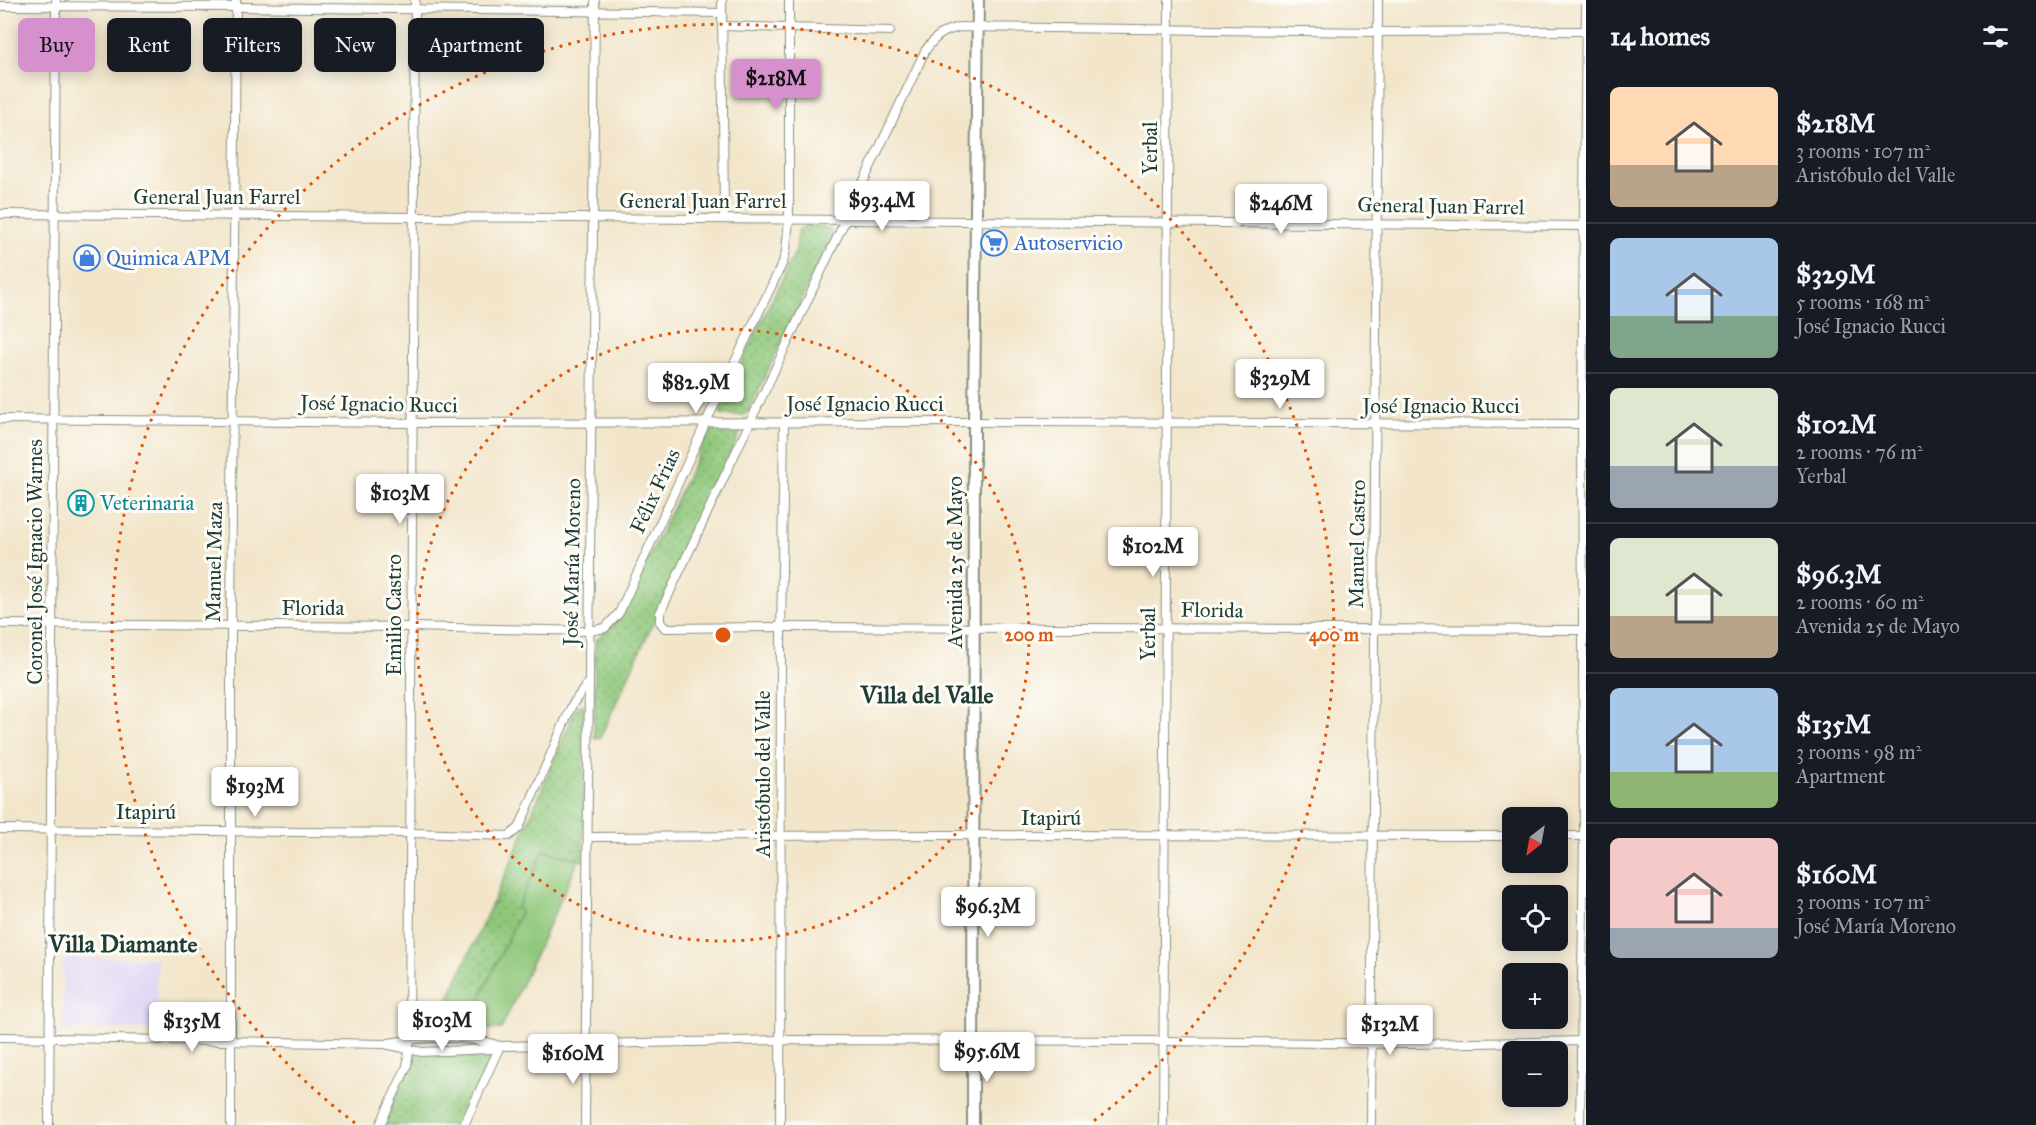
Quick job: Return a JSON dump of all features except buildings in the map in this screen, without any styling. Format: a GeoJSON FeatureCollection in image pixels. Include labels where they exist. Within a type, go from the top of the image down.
{"type":"FeatureCollection","features":[{"type":"Feature","properties":{"kind":"main road","name":"Avenida 25 de Mayo"},"geometry":{"type":"LineString","coordinates":[[973,1125],[974,422],[978,0]]}},
{"type":"Feature","properties":{"kind":"street","name":"Emilio Castro"},"geometry":{"type":"LineString","coordinates":[[380,1125],[407,1066],[409,1050],[415,0]]}},
{"type":"Feature","properties":{"kind":"street","name":"José María Moreno"},"geometry":{"type":"LineString","coordinates":[[585,1125],[595,0]]}},
{"type":"Feature","properties":{"kind":"street"},"geometry":{"type":"LineString","coordinates":[[722,0],[724,219]]}},
{"type":"Feature","properties":{"kind":"street"},"geometry":{"type":"LineString","coordinates":[[789,0],[789,219]]}},
{"type":"Feature","properties":{"kind":"street","name":"Yerbal"},"geometry":{"type":"LineString","coordinates":[[1163,1125],[1169,0]]}},
{"type":"Feature","properties":{"kind":"street","name":"Manuel Castro"},"geometry":{"type":"LineString","coordinates":[[1371,1125],[1378,0]]}},
{"type":"Feature","properties":{"kind":"street"},"geometry":{"type":"LineString","coordinates":[[1580,1125],[1584,1041],[1586,0]]}},
{"type":"Feature","properties":{"kind":"street"},"geometry":{"type":"LineString","coordinates":[[0,6],[236,3],[415,9],[722,13]]}},
{"type":"Feature","properties":{"kind":"street","name":"Manuel Maza"},"geometry":{"type":"LineString","coordinates":[[231,1125],[231,626],[236,3]]}},
{"type":"Feature","properties":{"kind":"street","name":"Coronel José Ignacio Warnes"},"geometry":{"type":"LineString","coordinates":[[50,1125],[56,4]]}},
{"type":"Feature","properties":{"kind":"street"},"geometry":{"type":"LineString","coordinates":[[722,27],[890,31]]}},
{"type":"Feature","properties":{"kind":"street"},"geometry":{"type":"LineString","coordinates":[[751,422],[925,51],[940,33],[960,27],[1168,31],[1586,31]]}},
{"type":"Feature","properties":{"kind":"street","name":"General Juan Farrel"},"geometry":{"type":"LineString","coordinates":[[0,214],[1585,226]]}},
{"type":"Feature","properties":{"kind":"street","name":"Félix Frias"},"geometry":{"type":"LineString","coordinates":[[619,613],[706,422],[783,262],[789,219]]}},
{"type":"Feature","properties":{"kind":"street","name":"José Ignacio Rucci"},"geometry":{"type":"LineString","coordinates":[[0,419],[413,423],[1584,424]]}},
{"type":"Feature","properties":{"kind":"street","name":"Florida"},"geometry":{"type":"LineString","coordinates":[[751,422],[660,613],[660,622],[665,628],[1584,630]]}},
{"type":"Feature","properties":{"kind":"street","name":"Aristóbulo del Valle"},"geometry":{"type":"LineString","coordinates":[[780,1125],[781,627],[784,422]]}},
{"type":"Feature","properties":{"kind":"street","name":"Florida"},"geometry":{"type":"LineString","coordinates":[[0,624],[411,627],[589,631],[605,628],[619,613]]}},
{"type":"Feature","properties":{"kind":"street","name":"Itapirú"},"geometry":{"type":"LineString","coordinates":[[0,830],[411,833],[509,836],[519,828],[572,705],[588,683]]}},
{"type":"Feature","properties":{"kind":"street","name":"Itapirú"},"geometry":{"type":"LineString","coordinates":[[589,837],[1502,836]]}},
{"type":"Feature","properties":{"kind":"street"},"geometry":{"type":"LineString","coordinates":[[1568,836],[1585,836]]}},
{"type":"Feature","properties":{"kind":"street"},"geometry":{"type":"LineString","coordinates":[[0,1037],[385,1044],[409,1039],[470,1040],[500,1046],[586,1046],[780,1040],[1409,1044],[1584,1041]]}},
{"type":"Feature","properties":{"kind":"street"},"geometry":{"type":"LineString","coordinates":[[385,1044],[422,1052],[500,1046]]}},
{"type":"Feature","properties":{"kind":"street"},"geometry":{"type":"LineString","coordinates":[[464,1125],[500,1046]]}},
{"type":"Feature","properties":{"kind":"shaded area"},"geometry":{"type":"Polygon","coordinates":[[[63,958],[157,958],[157,1030],[63,1030],[63,958]]]}},
{"type":"Feature","properties":{"kind":"green space"},"geometry":{"type":"Polygon","coordinates":[[[806,225],[827,227],[831,231],[830,239],[749,410],[744,415],[721,415],[719,409],[796,250],[798,231],[806,225]]]}},
{"type":"Feature","properties":{"kind":"green space"},"geometry":{"type":"Polygon","coordinates":[[[714,429],[739,429],[740,433],[600,738],[594,738],[595,642],[622,614],[708,433],[714,429]]]}},
{"type":"Feature","properties":{"kind":"green space"},"geometry":{"type":"Polygon","coordinates":[[[584,705],[583,861],[544,851],[517,909],[521,911],[466,1029],[435,1028],[512,860],[577,706],[584,705]]]}},
{"type":"Feature","properties":{"kind":"green space"},"geometry":{"type":"Polygon","coordinates":[[[544,851],[579,859],[501,1029],[466,1029],[521,911],[517,908],[544,851]]]}},
{"type":"Feature","properties":{"kind":"green space"},"geometry":{"type":"Polygon","coordinates":[[[495,1053],[461,1125],[382,1125],[415,1055],[495,1053]]]}},
{"type":"Feature","properties":{"kind":"place","name":"Autoservicio"},"geometry":{"type":"Point","coordinates":[994,243]}},
{"type":"Feature","properties":{"kind":"place","name":"Quimica APM"},"geometry":{"type":"Point","coordinates":[87,258]}},
{"type":"Feature","properties":{"kind":"place","name":"Veterinaria"},"geometry":{"type":"Point","coordinates":[81,503]}},
{"type":"Feature","properties":{"kind":"district","name":"Villa del Valle"},"geometry":{"type":"Point","coordinates":[927,695]}},
{"type":"Feature","properties":{"kind":"district","name":"Villa Diamante"},"geometry":{"type":"Point","coordinates":[123,944]}}]}
